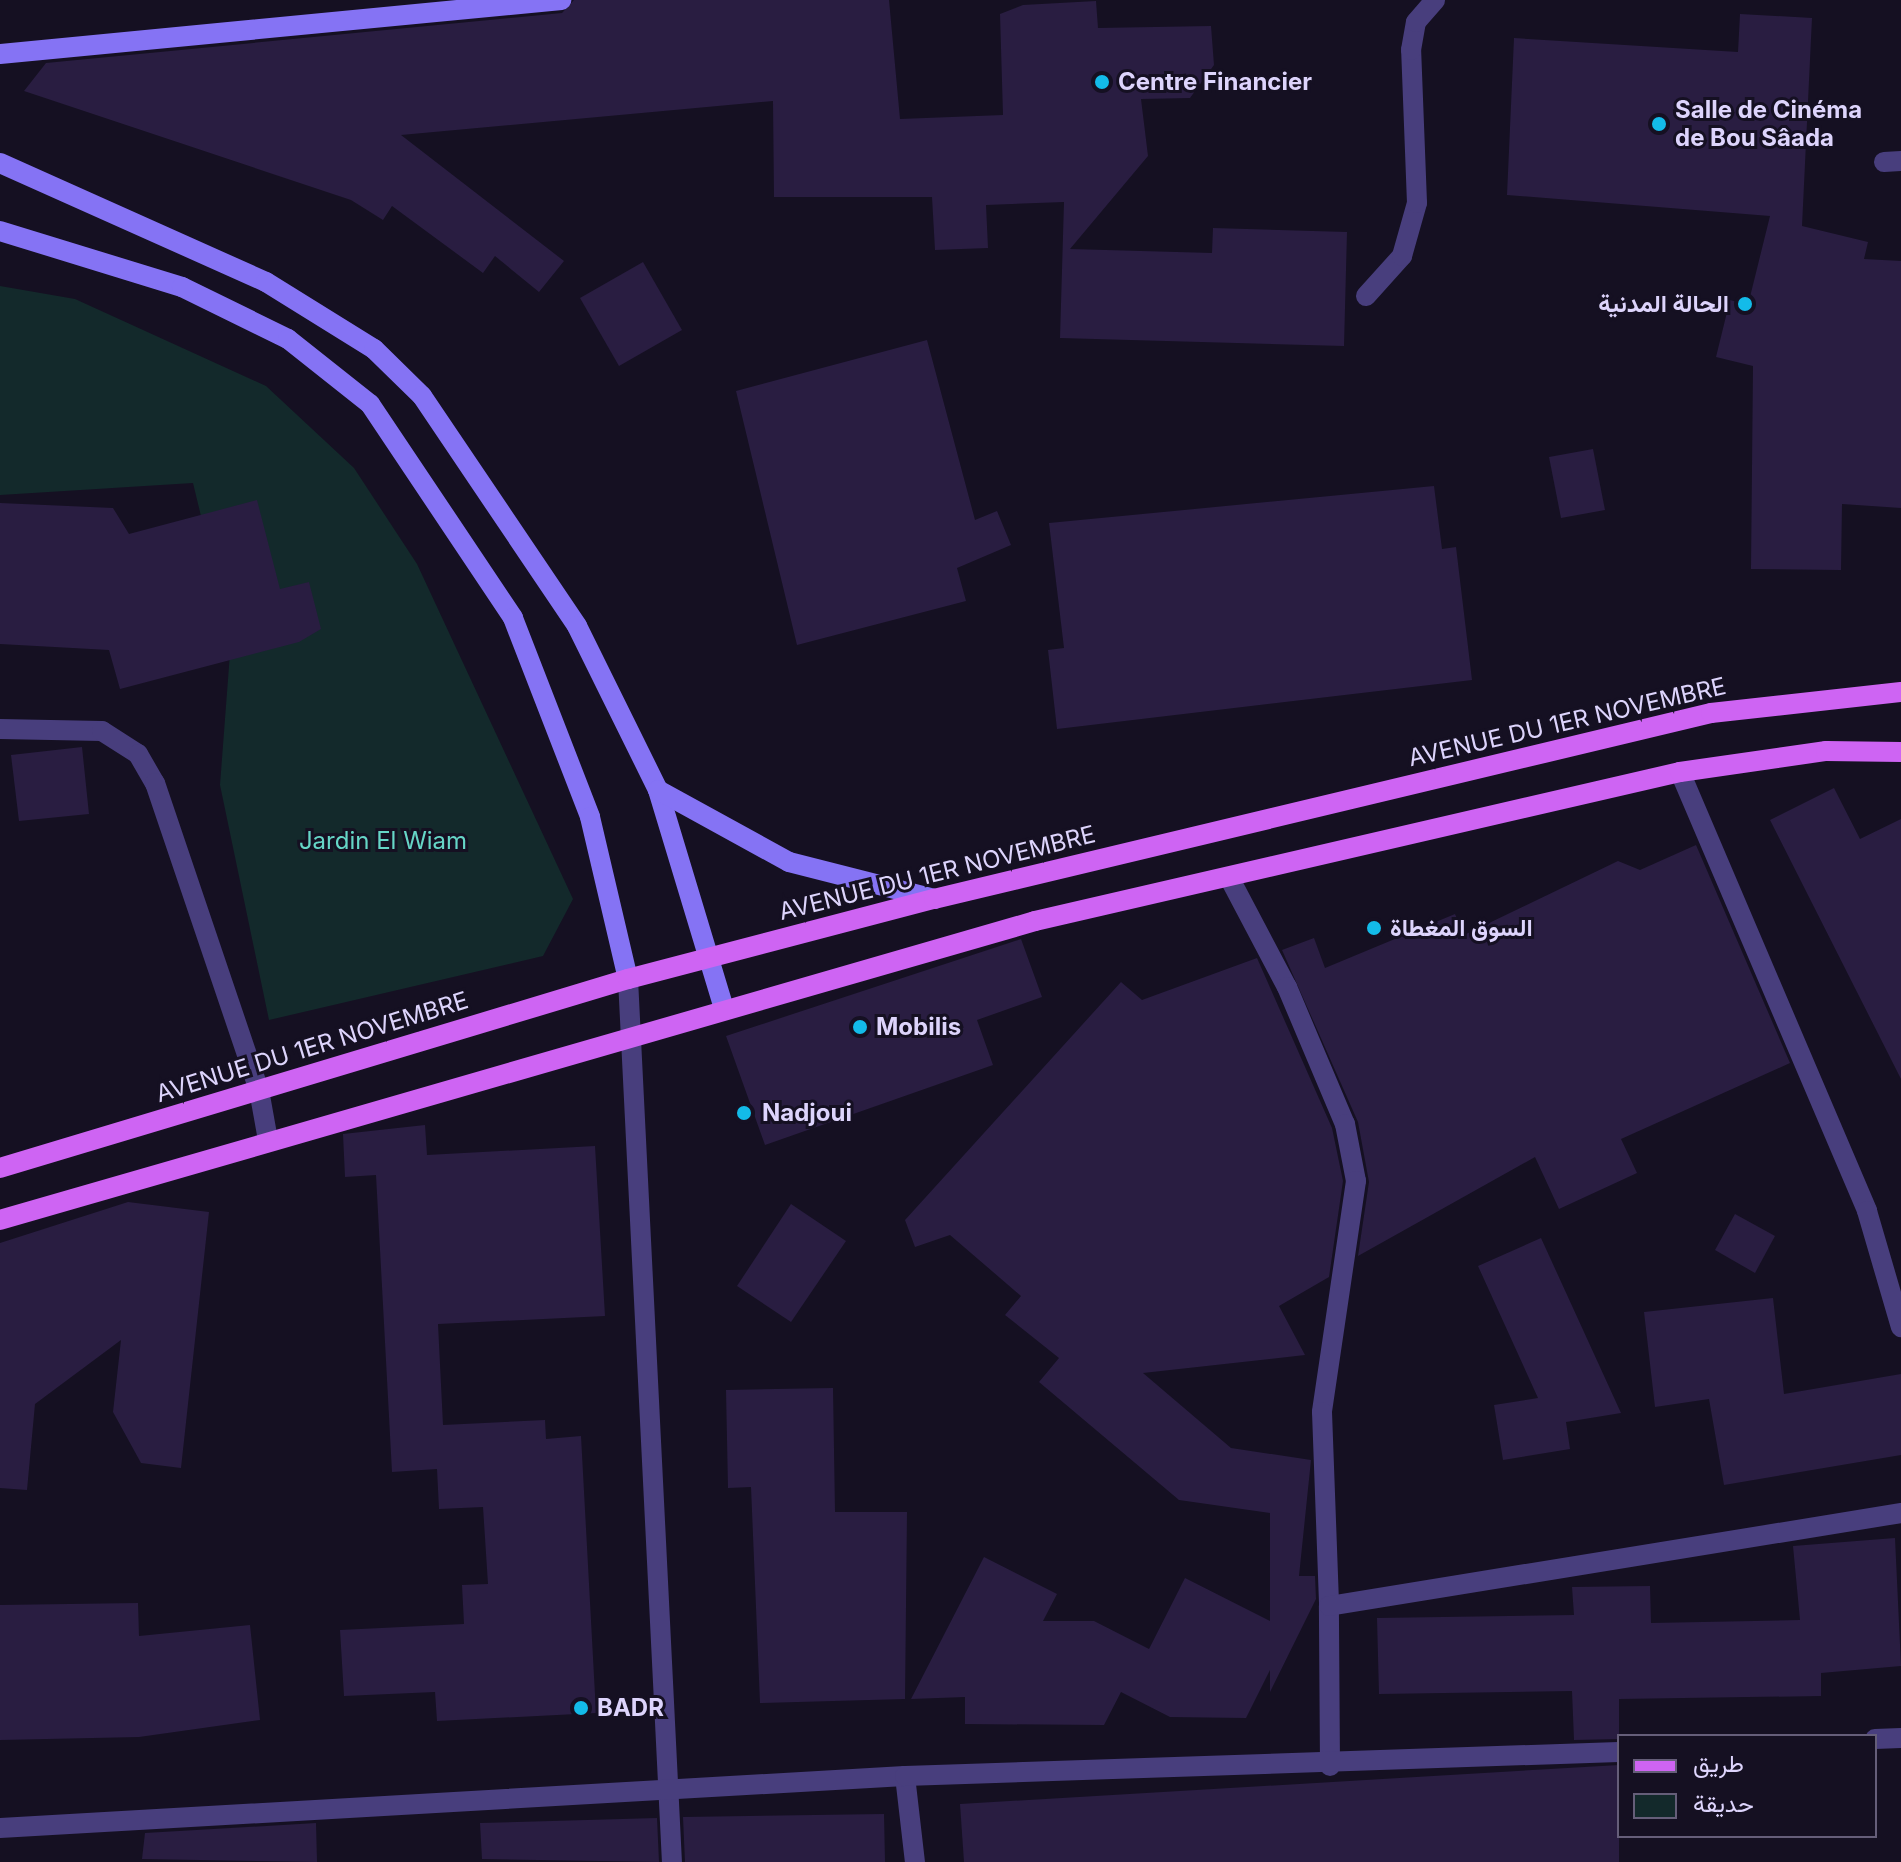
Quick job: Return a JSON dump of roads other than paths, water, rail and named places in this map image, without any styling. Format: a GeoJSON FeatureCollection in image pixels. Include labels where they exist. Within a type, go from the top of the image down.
{"type":"FeatureCollection","features":[{"type":"Feature","properties":{"kind":"main road"},"geometry":{"type":"LineString","coordinates":[[0,54],[561,0]]}},
{"type":"Feature","properties":{"kind":"main road"},"geometry":{"type":"LineString","coordinates":[[0,163],[266,282],[374,349],[422,396],[474,465],[577,626],[658,790],[712,959],[724,1009]]}},
{"type":"Feature","properties":{"kind":"main road"},"geometry":{"type":"LineString","coordinates":[[0,231],[182,287],[288,339],[370,404],[513,618],[590,817],[628,979]]}},
{"type":"Feature","properties":{"kind":"main road","name":"AVENUE DU 1ER NOVEMBRE"},"geometry":{"type":"LineString","coordinates":[[0,1168],[628,979],[934,899],[1711,713],[1901,692]]}},
{"type":"Feature","properties":{"kind":"main road"},"geometry":{"type":"LineString","coordinates":[[0,1220],[268,1140],[1035,921],[1231,881],[1680,772],[1826,751],[1901,752]]}},
{"type":"Feature","properties":{"kind":"main road"},"geometry":{"type":"LineString","coordinates":[[658,790],[789,862],[934,899]]}},
{"type":"Feature","properties":{"kind":"street"},"geometry":{"type":"LineString","coordinates":[[1366,296],[1402,256],[1417,203],[1411,50],[1416,22],[1435,0]]}},
{"type":"Feature","properties":{"kind":"street"},"geometry":{"type":"LineString","coordinates":[[0,729],[102,731],[138,754],[155,783],[259,1090],[268,1140]]}},
{"type":"Feature","properties":{"kind":"street"},"geometry":{"type":"LineString","coordinates":[[1680,772],[1867,1211],[1901,1327]]}},
{"type":"Feature","properties":{"kind":"street"},"geometry":{"type":"LineString","coordinates":[[1231,881],[1287,987],[1345,1124],[1356,1181],[1322,1412],[1329,1606],[1330,1766]]}},
{"type":"Feature","properties":{"kind":"street"},"geometry":{"type":"LineString","coordinates":[[628,979],[672,1862]]}},
{"type":"Feature","properties":{"kind":"street"},"geometry":{"type":"LineString","coordinates":[[1329,1606],[1901,1513]]}},
{"type":"Feature","properties":{"kind":"street"},"geometry":{"type":"LineString","coordinates":[[1877,1739],[1901,1738]]}},
{"type":"Feature","properties":{"kind":"street"},"geometry":{"type":"LineString","coordinates":[[0,1828],[669,1795],[905,1776],[1330,1766],[1617,1752]]}},
{"type":"Feature","properties":{"kind":"street"},"geometry":{"type":"LineString","coordinates":[[905,1776],[915,1862]]}},
{"type":"Feature","properties":{"kind":"place","name":"Centre Financier"},"geometry":{"type":"Point","coordinates":[1102,82]}},
{"type":"Feature","properties":{"kind":"place","name":"Salle de Cinéma de Bou Sâada"},"geometry":{"type":"Point","coordinates":[1659,124]}},
{"type":"Feature","properties":{"kind":"place","name":"الحالة المدنية"},"geometry":{"type":"Point","coordinates":[1745,304]}},
{"type":"Feature","properties":{"kind":"place","name":"السوق المغطاة"},"geometry":{"type":"Point","coordinates":[1374,928]}},
{"type":"Feature","properties":{"kind":"place","name":"Mobilis"},"geometry":{"type":"Point","coordinates":[860,1027]}},
{"type":"Feature","properties":{"kind":"place","name":"Nadjoui"},"geometry":{"type":"Point","coordinates":[744,1113]}},
{"type":"Feature","properties":{"kind":"place","name":"BADR"},"geometry":{"type":"Point","coordinates":[581,1708]}},
{"type":"Feature","properties":{"kind":"park label","name":"Jardin El Wiam"},"geometry":{"type":"Point","coordinates":[383,841]}}]}
